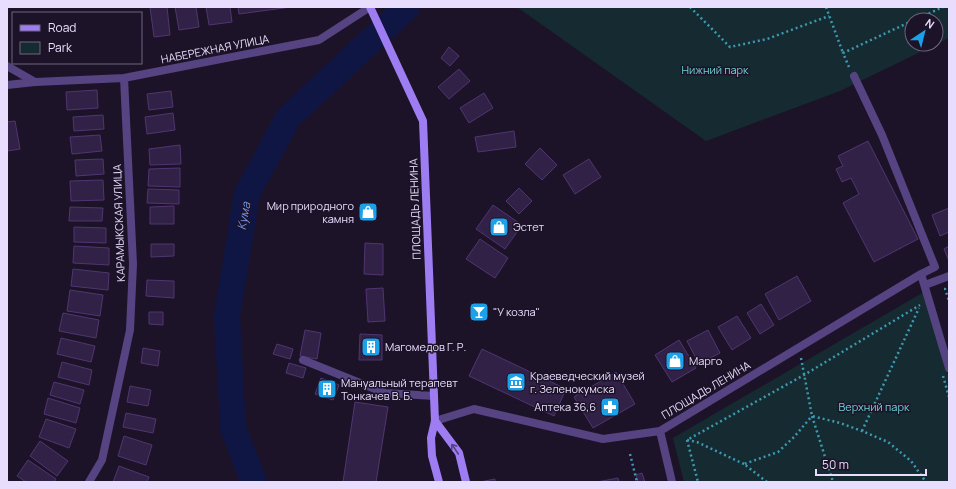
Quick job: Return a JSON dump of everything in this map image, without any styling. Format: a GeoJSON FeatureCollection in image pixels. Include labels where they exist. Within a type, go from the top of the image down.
{"type":"FeatureCollection","features":[{"type":"Feature","properties":{"kind":"street","name":"НАБЕРЕЖНАЯ УЛИЦА"},"geometry":{"type":"LineString","coordinates":[[7,85],[35,82],[124,78],[319,40],[370,7]]}},
{"type":"Feature","properties":{"kind":"street","name":"ПЛОЩАДЬ ЛЕНИНА"},"geometry":{"type":"LineString","coordinates":[[370,7],[423,121],[435,421],[431,438],[432,456],[439,482]]}},
{"type":"Feature","properties":{"kind":"street"},"geometry":{"type":"LineString","coordinates":[[7,66],[35,82]]}},
{"type":"Feature","properties":{"kind":"street","name":"ПЛОЩАДЬ ЛЕНИНА"},"geometry":{"type":"LineString","coordinates":[[435,421],[474,409],[603,439],[660,430],[935,267],[882,136],[854,76]]}},
{"type":"Feature","properties":{"kind":"street","name":"КАРАМЫКСКАЯ УЛИЦА"},"geometry":{"type":"LineString","coordinates":[[89,482],[102,460],[130,330],[133,264],[124,78]]}},
{"type":"Feature","properties":{"kind":"street"},"geometry":{"type":"LineString","coordinates":[[921,274],[949,368]]}},
{"type":"Feature","properties":{"kind":"street"},"geometry":{"type":"LineString","coordinates":[[925,285],[949,276]]}},
{"type":"Feature","properties":{"kind":"street"},"geometry":{"type":"LineString","coordinates":[[303,360],[385,393],[434,396]]}},
{"type":"Feature","properties":{"kind":"street"},"geometry":{"type":"LineString","coordinates":[[435,421],[459,453],[466,482]]}},
{"type":"Feature","properties":{"kind":"street"},"geometry":{"type":"LineString","coordinates":[[660,430],[672,482]]}},
{"type":"Feature","properties":{"kind":"path"},"geometry":{"type":"LineString","coordinates":[[690,7],[730,47],[767,40],[829,16]]}},
{"type":"Feature","properties":{"kind":"path"},"geometry":{"type":"LineString","coordinates":[[826,7],[843,53],[854,76]]}},
{"type":"Feature","properties":{"kind":"path"},"geometry":{"type":"LineString","coordinates":[[932,12],[943,7]]}},
{"type":"Feature","properties":{"kind":"path"},"geometry":{"type":"LineString","coordinates":[[843,53],[904,25]]}},
{"type":"Feature","properties":{"kind":"path"},"geometry":{"type":"LineString","coordinates":[[687,440],[804,375],[921,304],[862,431]]}},
{"type":"Feature","properties":{"kind":"path"},"geometry":{"type":"LineString","coordinates":[[799,347],[812,416],[833,482]]}},
{"type":"Feature","properties":{"kind":"path"},"geometry":{"type":"LineString","coordinates":[[812,416],[840,423],[888,442],[911,461],[926,482]]}},
{"type":"Feature","properties":{"kind":"path"},"geometry":{"type":"LineString","coordinates":[[744,464],[778,452],[794,437],[812,416]]}},
{"type":"Feature","properties":{"kind":"path"},"geometry":{"type":"LineString","coordinates":[[687,440],[697,442],[744,464],[768,482]]}},
{"type":"Feature","properties":{"kind":"path"},"geometry":{"type":"LineString","coordinates":[[687,440],[698,482]]}},
{"type":"Feature","properties":{"kind":"path"},"geometry":{"type":"LineString","coordinates":[[630,454],[637,482]]}},
{"type":"Feature","properties":{"kind":"green space","name":"Нижний парк"},"geometry":{"type":"Polygon","coordinates":[[[517,7],[949,7],[949,38],[944,40],[944,12],[904,12],[904,52],[920,52],[840,91],[706,141],[517,7]]]}},
{"type":"Feature","properties":{"kind":"green space","name":"Верхний парк"},"geometry":{"type":"Polygon","coordinates":[[[924,292],[949,378],[949,482],[684,482],[673,438],[924,292]]]}},
{"type":"Feature","properties":{"kind":"building"},"geometry":{"type":"Polygon","coordinates":[[[150,7],[167,7],[170,35],[154,37],[150,7]]]}},
{"type":"Feature","properties":{"kind":"building"},"geometry":{"type":"Polygon","coordinates":[[[175,7],[196,7],[199,27],[179,30],[175,7]]]}},
{"type":"Feature","properties":{"kind":"building"},"geometry":{"type":"Polygon","coordinates":[[[206,7],[230,7],[232,22],[209,25],[206,7]]]}},
{"type":"Feature","properties":{"kind":"building"},"geometry":{"type":"Polygon","coordinates":[[[238,7],[291,7],[239,14],[238,7]]]}},
{"type":"Feature","properties":{"kind":"building"},"geometry":{"type":"Polygon","coordinates":[[[449,47],[459,56],[450,66],[441,58],[449,47]]]}},
{"type":"Feature","properties":{"kind":"building"},"geometry":{"type":"Polygon","coordinates":[[[459,69],[470,81],[449,99],[438,87],[459,69]]]}},
{"type":"Feature","properties":{"kind":"building"},"geometry":{"type":"Polygon","coordinates":[[[97,90],[98,108],[67,110],[66,92],[97,90]]]}},
{"type":"Feature","properties":{"kind":"building"},"geometry":{"type":"Polygon","coordinates":[[[171,91],[173,107],[149,110],[147,94],[171,91]]]}},
{"type":"Feature","properties":{"kind":"building"},"geometry":{"type":"Polygon","coordinates":[[[484,93],[493,108],[469,123],[460,108],[484,93]]]}},
{"type":"Feature","properties":{"kind":"building"},"geometry":{"type":"Polygon","coordinates":[[[173,113],[175,130],[147,134],[145,117],[173,113]]]}},
{"type":"Feature","properties":{"kind":"building"},"geometry":{"type":"Polygon","coordinates":[[[103,115],[104,129],[74,131],[73,117],[103,115]]]}},
{"type":"Feature","properties":{"kind":"building"},"geometry":{"type":"Polygon","coordinates":[[[15,121],[20,149],[7,151],[7,122],[15,121]]]}},
{"type":"Feature","properties":{"kind":"building"},"geometry":{"type":"Polygon","coordinates":[[[514,131],[516,147],[478,152],[475,137],[514,131]]]}},
{"type":"Feature","properties":{"kind":"building"},"geometry":{"type":"Polygon","coordinates":[[[100,135],[102,151],[72,154],[70,137],[100,135]]]}},
{"type":"Feature","properties":{"kind":"building"},"geometry":{"type":"Polygon","coordinates":[[[868,141],[918,239],[874,262],[843,203],[859,194],[851,178],[842,182],[836,169],[843,166],[838,156],[868,141]]]}},
{"type":"Feature","properties":{"kind":"building"},"geometry":{"type":"Polygon","coordinates":[[[180,145],[181,164],[150,165],[149,149],[180,145]]]}},
{"type":"Feature","properties":{"kind":"building"},"geometry":{"type":"Polygon","coordinates":[[[540,148],[557,165],[542,180],[525,164],[540,148]]]}},
{"type":"Feature","properties":{"kind":"building"},"geometry":{"type":"Polygon","coordinates":[[[103,159],[104,174],[76,176],[75,160],[103,159]]]}},
{"type":"Feature","properties":{"kind":"building"},"geometry":{"type":"Polygon","coordinates":[[[589,159],[601,177],[575,194],[563,175],[589,159]]]}},
{"type":"Feature","properties":{"kind":"building"},"geometry":{"type":"Polygon","coordinates":[[[180,168],[180,187],[148,186],[149,169],[180,168]]]}},
{"type":"Feature","properties":{"kind":"building"},"geometry":{"type":"Polygon","coordinates":[[[103,180],[104,200],[71,201],[70,181],[103,180]]]}},
{"type":"Feature","properties":{"kind":"building"},"geometry":{"type":"Polygon","coordinates":[[[519,188],[532,201],[519,214],[506,201],[519,188]]]}},
{"type":"Feature","properties":{"kind":"building"},"geometry":{"type":"Polygon","coordinates":[[[148,189],[179,190],[179,204],[147,203],[148,189]]]}},
{"type":"Feature","properties":{"kind":"building","name":"Эстет"},"geometry":{"type":"Polygon","coordinates":[[[493,205],[522,225],[505,249],[476,229],[493,205]]]}},
{"type":"Feature","properties":{"kind":"building"},"geometry":{"type":"Polygon","coordinates":[[[174,206],[174,224],[150,224],[150,207],[174,206]]]}},
{"type":"Feature","properties":{"kind":"building"},"geometry":{"type":"Polygon","coordinates":[[[70,207],[103,208],[102,221],[69,221],[70,207]]]}},
{"type":"Feature","properties":{"kind":"building"},"geometry":{"type":"Polygon","coordinates":[[[949,208],[949,232],[940,236],[932,215],[949,208]]]}},
{"type":"Feature","properties":{"kind":"building"},"geometry":{"type":"Polygon","coordinates":[[[74,227],[106,228],[106,243],[74,242],[74,227]]]}},
{"type":"Feature","properties":{"kind":"building"},"geometry":{"type":"Polygon","coordinates":[[[480,239],[508,258],[495,278],[466,259],[480,239]]]}},
{"type":"Feature","properties":{"kind":"building"},"geometry":{"type":"Polygon","coordinates":[[[365,243],[383,244],[383,275],[364,274],[365,243]]]}},
{"type":"Feature","properties":{"kind":"building"},"geometry":{"type":"Polygon","coordinates":[[[151,244],[174,244],[174,256],[151,257],[151,244]]]}},
{"type":"Feature","properties":{"kind":"building"},"geometry":{"type":"Polygon","coordinates":[[[74,246],[109,248],[109,265],[73,263],[74,246]]]}},
{"type":"Feature","properties":{"kind":"building"},"geometry":{"type":"Polygon","coordinates":[[[949,246],[949,261],[944,249],[949,246]]]}},
{"type":"Feature","properties":{"kind":"building"},"geometry":{"type":"Polygon","coordinates":[[[73,269],[109,273],[108,290],[71,286],[73,269]]]}},
{"type":"Feature","properties":{"kind":"building"},"geometry":{"type":"Polygon","coordinates":[[[797,276],[811,301],[779,320],[765,294],[797,276]]]}},
{"type":"Feature","properties":{"kind":"building"},"geometry":{"type":"Polygon","coordinates":[[[147,280],[174,281],[174,298],[146,296],[147,280]]]}},
{"type":"Feature","properties":{"kind":"building"},"geometry":{"type":"Polygon","coordinates":[[[383,288],[385,321],[368,322],[366,289],[383,288]]]}},
{"type":"Feature","properties":{"kind":"building"},"geometry":{"type":"Polygon","coordinates":[[[70,290],[103,295],[100,316],[67,311],[70,290]]]}},
{"type":"Feature","properties":{"kind":"building"},"geometry":{"type":"Polygon","coordinates":[[[761,304],[774,325],[760,334],[747,313],[761,304]]]}},
{"type":"Feature","properties":{"kind":"building"},"geometry":{"type":"Polygon","coordinates":[[[149,312],[163,312],[163,325],[149,324],[149,312]]]}},
{"type":"Feature","properties":{"kind":"building"},"geometry":{"type":"Polygon","coordinates":[[[63,313],[99,320],[96,338],[59,331],[63,313]]]}},
{"type":"Feature","properties":{"kind":"building"},"geometry":{"type":"Polygon","coordinates":[[[737,316],[751,338],[732,350],[718,327],[737,316]]]}},
{"type":"Feature","properties":{"kind":"building"},"geometry":{"type":"Polygon","coordinates":[[[305,330],[321,333],[317,359],[300,356],[305,330]]]}},
{"type":"Feature","properties":{"kind":"building"},"geometry":{"type":"Polygon","coordinates":[[[708,330],[720,353],[699,364],[687,341],[708,330]]]}},
{"type":"Feature","properties":{"kind":"building","name":"Магомедов Г. Р."},"geometry":{"type":"Polygon","coordinates":[[[360,334],[382,335],[382,360],[359,360],[360,334]]]}},
{"type":"Feature","properties":{"kind":"building"},"geometry":{"type":"Polygon","coordinates":[[[61,338],[95,346],[91,362],[57,354],[61,338]]]}},
{"type":"Feature","properties":{"kind":"building","name":"Марго"},"geometry":{"type":"Polygon","coordinates":[[[679,340],[696,368],[672,382],[655,355],[679,340]]]}},
{"type":"Feature","properties":{"kind":"building"},"geometry":{"type":"Polygon","coordinates":[[[277,344],[293,349],[290,359],[273,354],[277,344]]]}},
{"type":"Feature","properties":{"kind":"building"},"geometry":{"type":"Polygon","coordinates":[[[143,348],[160,351],[158,366],[141,363],[143,348]]]}},
{"type":"Feature","properties":{"kind":"building","name":"Краеведческий музей г. Зеленокумска"},"geometry":{"type":"Polygon","coordinates":[[[482,349],[566,389],[554,416],[469,376],[482,349]]]}},
{"type":"Feature","properties":{"kind":"building"},"geometry":{"type":"Polygon","coordinates":[[[62,362],[92,370],[89,385],[58,377],[62,362]]]}},
{"type":"Feature","properties":{"kind":"building"},"geometry":{"type":"Polygon","coordinates":[[[289,363],[306,368],[303,378],[286,373],[289,363]]]}},
{"type":"Feature","properties":{"kind":"building"},"geometry":{"type":"Polygon","coordinates":[[[616,372],[635,404],[593,428],[574,397],[616,372]]]}},
{"type":"Feature","properties":{"kind":"building","name":"Мануальный терапевт Тонкачев В. Б."},"geometry":{"type":"Polygon","coordinates":[[[321,378],[339,385],[333,400],[315,394],[321,378]]]}},
{"type":"Feature","properties":{"kind":"building"},"geometry":{"type":"Polygon","coordinates":[[[54,382],[84,390],[80,404],[50,395],[54,382]]]}},
{"type":"Feature","properties":{"kind":"building"},"geometry":{"type":"Polygon","coordinates":[[[130,386],[151,390],[148,406],[127,402],[130,386]]]}},
{"type":"Feature","properties":{"kind":"building"},"geometry":{"type":"Polygon","coordinates":[[[48,398],[80,408],[76,423],[44,414],[48,398]]]}},
{"type":"Feature","properties":{"kind":"building"},"geometry":{"type":"Polygon","coordinates":[[[355,402],[388,407],[376,482],[343,482],[355,402]]]}},
{"type":"Feature","properties":{"kind":"building"},"geometry":{"type":"Polygon","coordinates":[[[126,413],[156,419],[153,433],[123,427],[126,413]]]}},
{"type":"Feature","properties":{"kind":"building"},"geometry":{"type":"Polygon","coordinates":[[[46,419],[76,429],[69,448],[39,437],[46,419]]]}},
{"type":"Feature","properties":{"kind":"building"},"geometry":{"type":"Polygon","coordinates":[[[124,436],[152,445],[146,465],[118,456],[124,436]]]}},
{"type":"Feature","properties":{"kind":"building"},"geometry":{"type":"Polygon","coordinates":[[[40,441],[68,461],[57,476],[30,456],[40,441]]]}},
{"type":"Feature","properties":{"kind":"building"},"geometry":{"type":"Polygon","coordinates":[[[28,460],[56,479],[54,482],[26,482],[17,476],[28,460]]]}},
{"type":"Feature","properties":{"kind":"building"},"geometry":{"type":"Polygon","coordinates":[[[119,466],[149,477],[147,482],[113,482],[119,466]]]}},
{"type":"Feature","properties":{"kind":"building"},"geometry":{"type":"Polygon","coordinates":[[[642,473],[645,482],[638,482],[636,475],[642,473]]]}},
{"type":"Feature","properties":{"kind":"building"},"geometry":{"type":"Polygon","coordinates":[[[618,478],[619,482],[597,482],[618,478]]]}},
{"type":"Feature","properties":{"kind":"building"},"geometry":{"type":"Polygon","coordinates":[[[495,479],[495,482],[480,482],[495,479]]]}},
{"type":"Feature","properties":{"kind":"waterway","name":"Кума"},"geometry":{"type":"LineString","coordinates":[[254,482],[233,428],[227,316],[247,194],[288,118],[407,7]]}},
{"type":"Feature","properties":{"kind":"place","name":"Мир природного камня"},"geometry":{"type":"Point","coordinates":[368,212]}},
{"type":"Feature","properties":{"kind":"place","name":"Эстет"},"geometry":{"type":"Point","coordinates":[499,227]}},
{"type":"Feature","properties":{"kind":"place","name":"\"У козла\""},"geometry":{"type":"Point","coordinates":[479,312]}},
{"type":"Feature","properties":{"kind":"place","name":"Магомедов Г. Р."},"geometry":{"type":"Point","coordinates":[371,347]}},
{"type":"Feature","properties":{"kind":"place","name":"Марго"},"geometry":{"type":"Point","coordinates":[675,361]}},
{"type":"Feature","properties":{"kind":"place","name":"Краеведческий музей г. Зеленокумска"},"geometry":{"type":"Point","coordinates":[516,382]}},
{"type":"Feature","properties":{"kind":"place","name":"Мануальный терапевт Тонкачев В. Б."},"geometry":{"type":"Point","coordinates":[327,389]}},
{"type":"Feature","properties":{"kind":"place","name":"Аптека 36,6"},"geometry":{"type":"Point","coordinates":[610,407]}}]}
